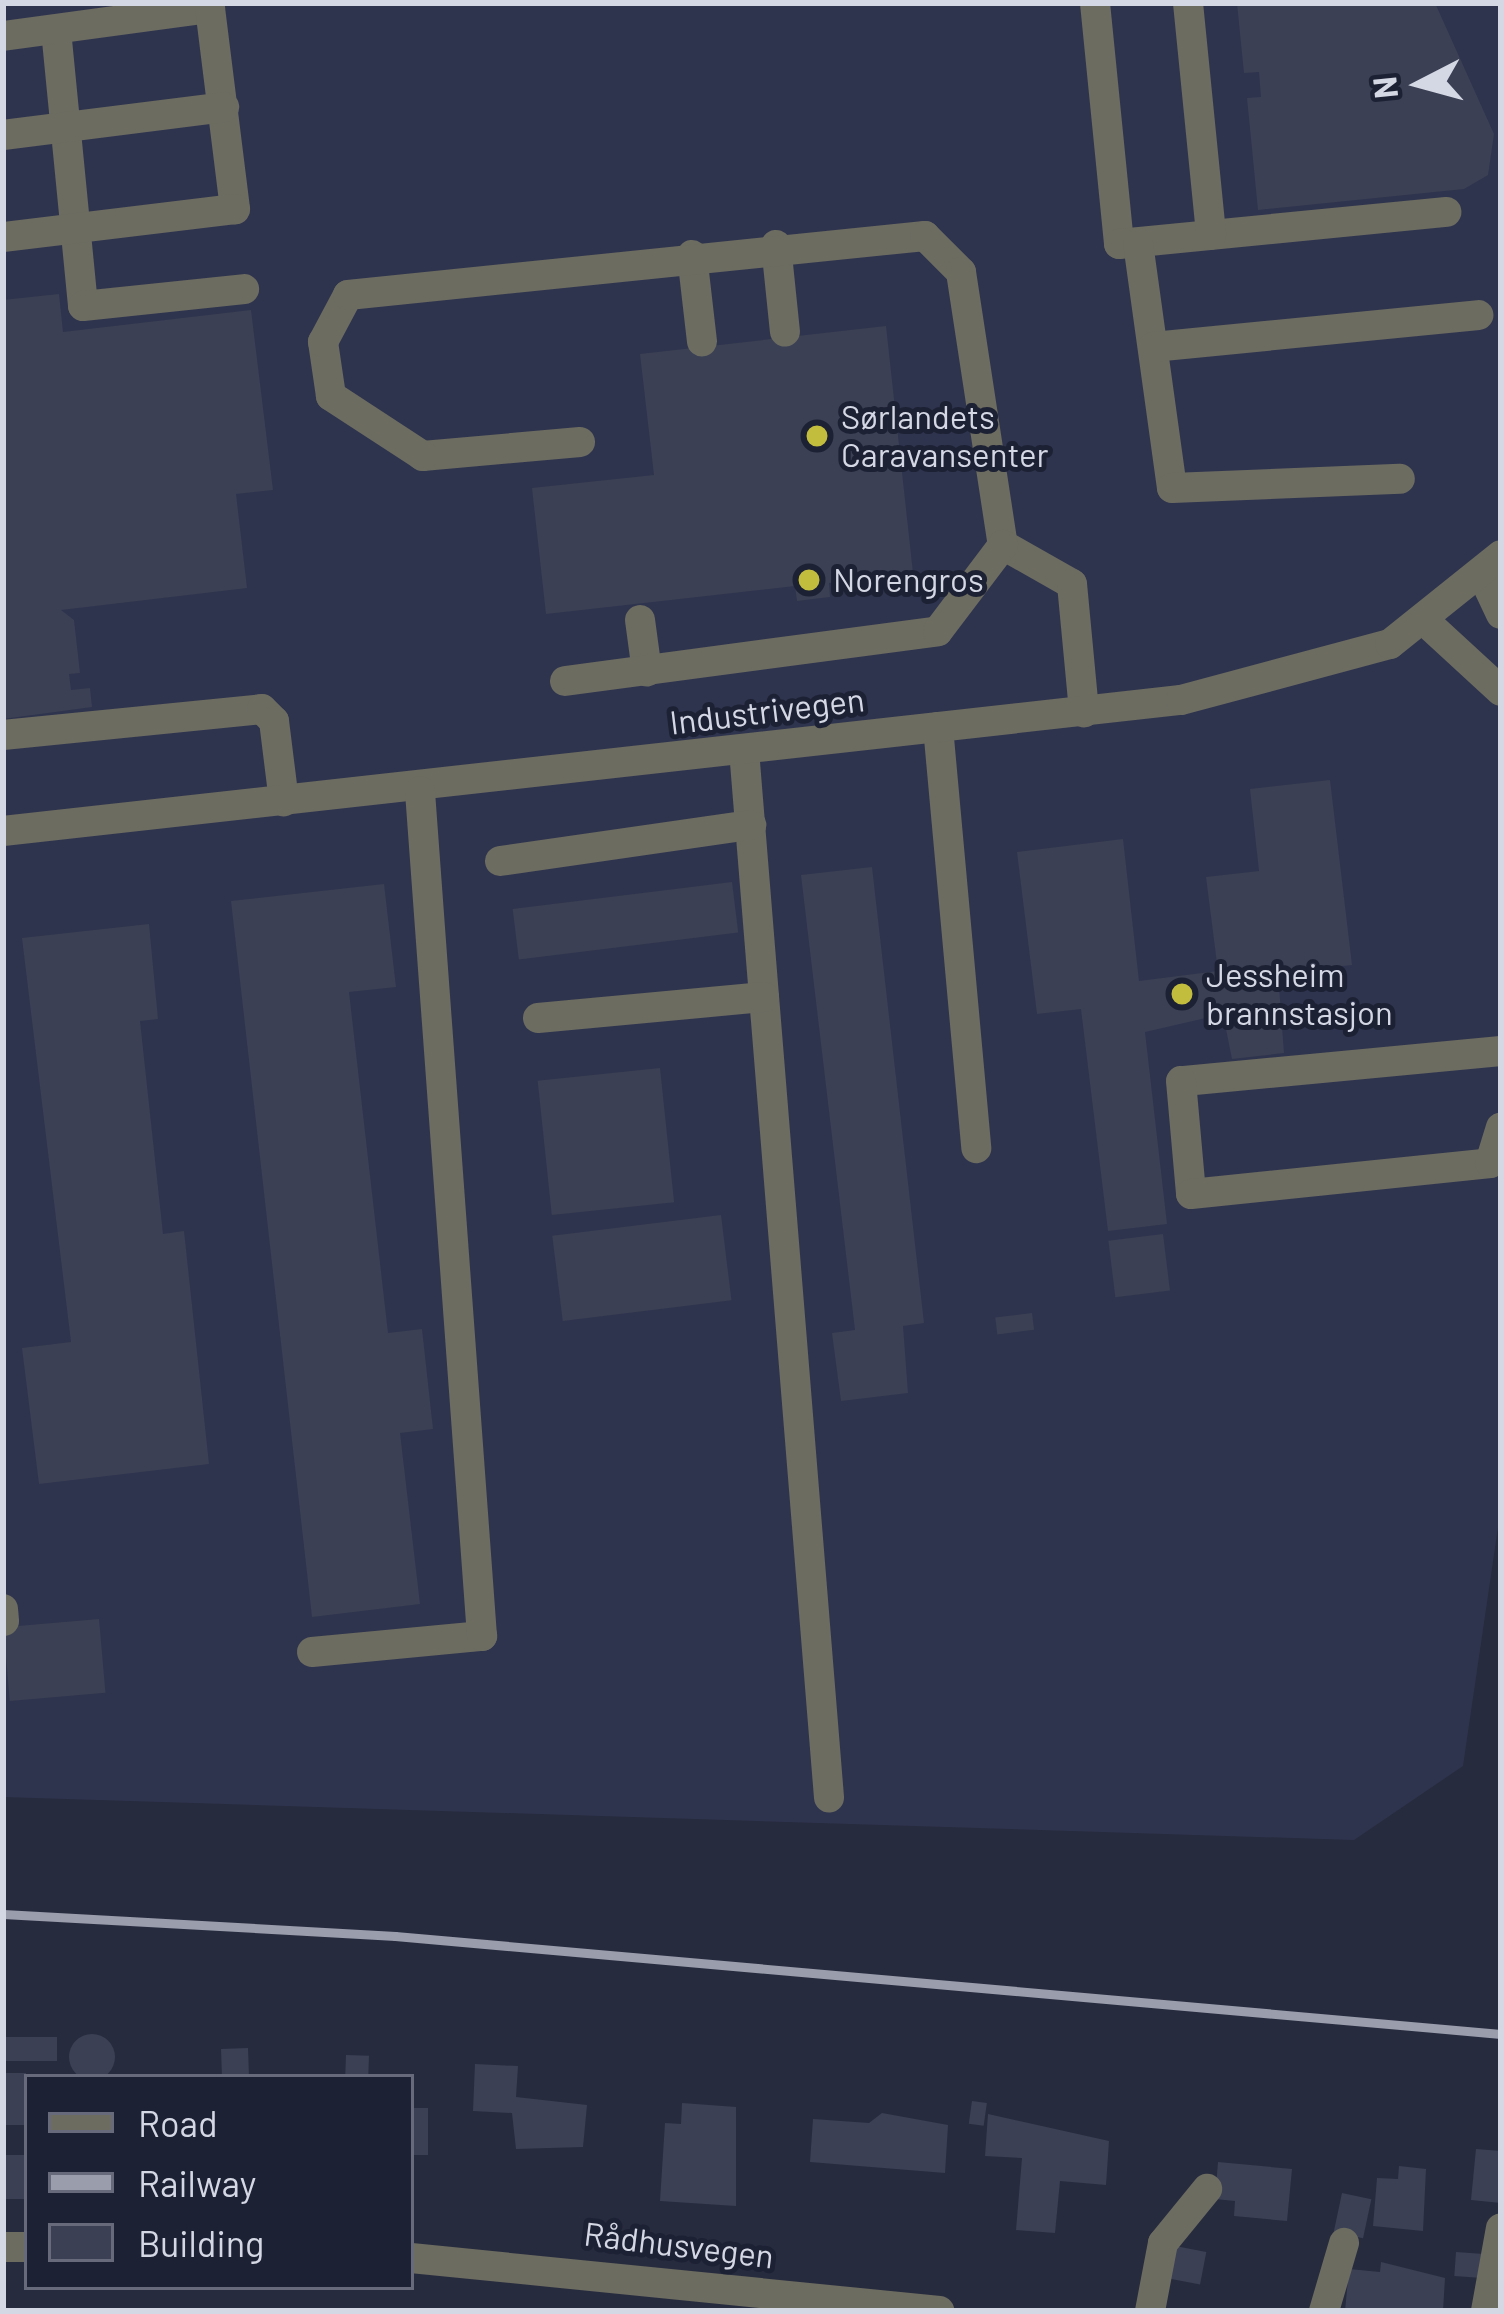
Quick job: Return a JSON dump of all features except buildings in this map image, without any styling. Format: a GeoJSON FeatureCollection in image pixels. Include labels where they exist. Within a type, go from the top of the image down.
{"type":"FeatureCollection","features":[{"type":"Feature","properties":{"kind":"street"},"geometry":{"type":"LineString","coordinates":[[1095,3],[1119,244],[1446,212]]}},
{"type":"Feature","properties":{"kind":"street"},"geometry":{"type":"LineString","coordinates":[[1187,3],[1211,235]]}},
{"type":"Feature","properties":{"kind":"street"},"geometry":{"type":"LineString","coordinates":[[3,36],[210,8],[235,209],[3,237]]}},
{"type":"Feature","properties":{"kind":"street"},"geometry":{"type":"LineString","coordinates":[[56,29],[83,306],[244,289]]}},
{"type":"Feature","properties":{"kind":"street"},"geometry":{"type":"LineString","coordinates":[[3,135],[224,107]]}},
{"type":"Feature","properties":{"kind":"street"},"geometry":{"type":"LineString","coordinates":[[565,681],[938,631],[1003,545],[961,272],[926,236],[776,244],[348,295],[323,342],[331,396],[423,456],[580,442]]}},
{"type":"Feature","properties":{"kind":"street"},"geometry":{"type":"LineString","coordinates":[[1138,242],[1172,488],[1184,495],[1400,479]]}},
{"type":"Feature","properties":{"kind":"street"},"geometry":{"type":"LineString","coordinates":[[776,244],[785,332]]}},
{"type":"Feature","properties":{"kind":"street"},"geometry":{"type":"LineString","coordinates":[[692,255],[702,341]]}},
{"type":"Feature","properties":{"kind":"street"},"geometry":{"type":"LineString","coordinates":[[1153,346],[1478,315]]}},
{"type":"Feature","properties":{"kind":"street"},"geometry":{"type":"LineString","coordinates":[[1003,545],[1072,584],[1084,712]]}},
{"type":"Feature","properties":{"kind":"street"},"geometry":{"type":"LineString","coordinates":[[1492,566],[1501,614]]}},
{"type":"Feature","properties":{"kind":"street","name":"Industrivegen"},"geometry":{"type":"LineString","coordinates":[[3,831],[420,791],[1084,712],[1287,680],[1427,622],[1492,566]]}},
{"type":"Feature","properties":{"kind":"street"},"geometry":{"type":"LineString","coordinates":[[640,620],[647,672]]}},
{"type":"Feature","properties":{"kind":"street"},"geometry":{"type":"LineString","coordinates":[[1427,622],[1501,691]]}},
{"type":"Feature","properties":{"kind":"street"},"geometry":{"type":"LineString","coordinates":[[3,735],[246,705],[274,721],[284,801]]}},
{"type":"Feature","properties":{"kind":"street"},"geometry":{"type":"LineString","coordinates":[[938,728],[976,1148]]}},
{"type":"Feature","properties":{"kind":"street"},"geometry":{"type":"LineString","coordinates":[[744,750],[829,1798]]}},
{"type":"Feature","properties":{"kind":"street"},"geometry":{"type":"LineString","coordinates":[[312,1652],[482,1636],[420,791]]}},
{"type":"Feature","properties":{"kind":"street"},"geometry":{"type":"LineString","coordinates":[[500,861],[751,825]]}},
{"type":"Feature","properties":{"kind":"street"},"geometry":{"type":"LineString","coordinates":[[538,1018],[764,997]]}},
{"type":"Feature","properties":{"kind":"street"},"geometry":{"type":"LineString","coordinates":[[1501,1051],[1181,1082],[1191,1194],[1490,1163],[1501,1128]]}},
{"type":"Feature","properties":{"kind":"street"},"geometry":{"type":"LineString","coordinates":[[3,1609],[4,1621]]}},
{"type":"Feature","properties":{"kind":"street"},"geometry":{"type":"LineString","coordinates":[[1150,2311],[1163,2242],[1208,2189]]}},
{"type":"Feature","properties":{"kind":"street"},"geometry":{"type":"LineString","coordinates":[[1486,2311],[1501,2228]]}},
{"type":"Feature","properties":{"kind":"street"},"geometry":{"type":"LineString","coordinates":[[1324,2311],[1344,2243]]}},
{"type":"Feature","properties":{"kind":"street","name":"Rådhusvegen"},"geometry":{"type":"LineString","coordinates":[[414,2258],[939,2311]]}},
{"type":"Feature","properties":{"kind":"shaded area"},"geometry":{"type":"Polygon","coordinates":[[[3,3],[1501,3],[1501,1507],[1463,1766],[1354,1840],[3,1797],[3,3]]]}},
{"type":"Feature","properties":{"kind":"railway"},"geometry":{"type":"LineString","coordinates":[[3,1914],[395,1936],[1501,2034]]}},
{"type":"Feature","properties":{"kind":"place","name":"Sørlandets Caravansenter"},"geometry":{"type":"Point","coordinates":[817,436]}},
{"type":"Feature","properties":{"kind":"place","name":"Norengros"},"geometry":{"type":"Point","coordinates":[809,580]}},
{"type":"Feature","properties":{"kind":"place","name":"Jessheim brannstasjon"},"geometry":{"type":"Point","coordinates":[1182,994]}}]}
